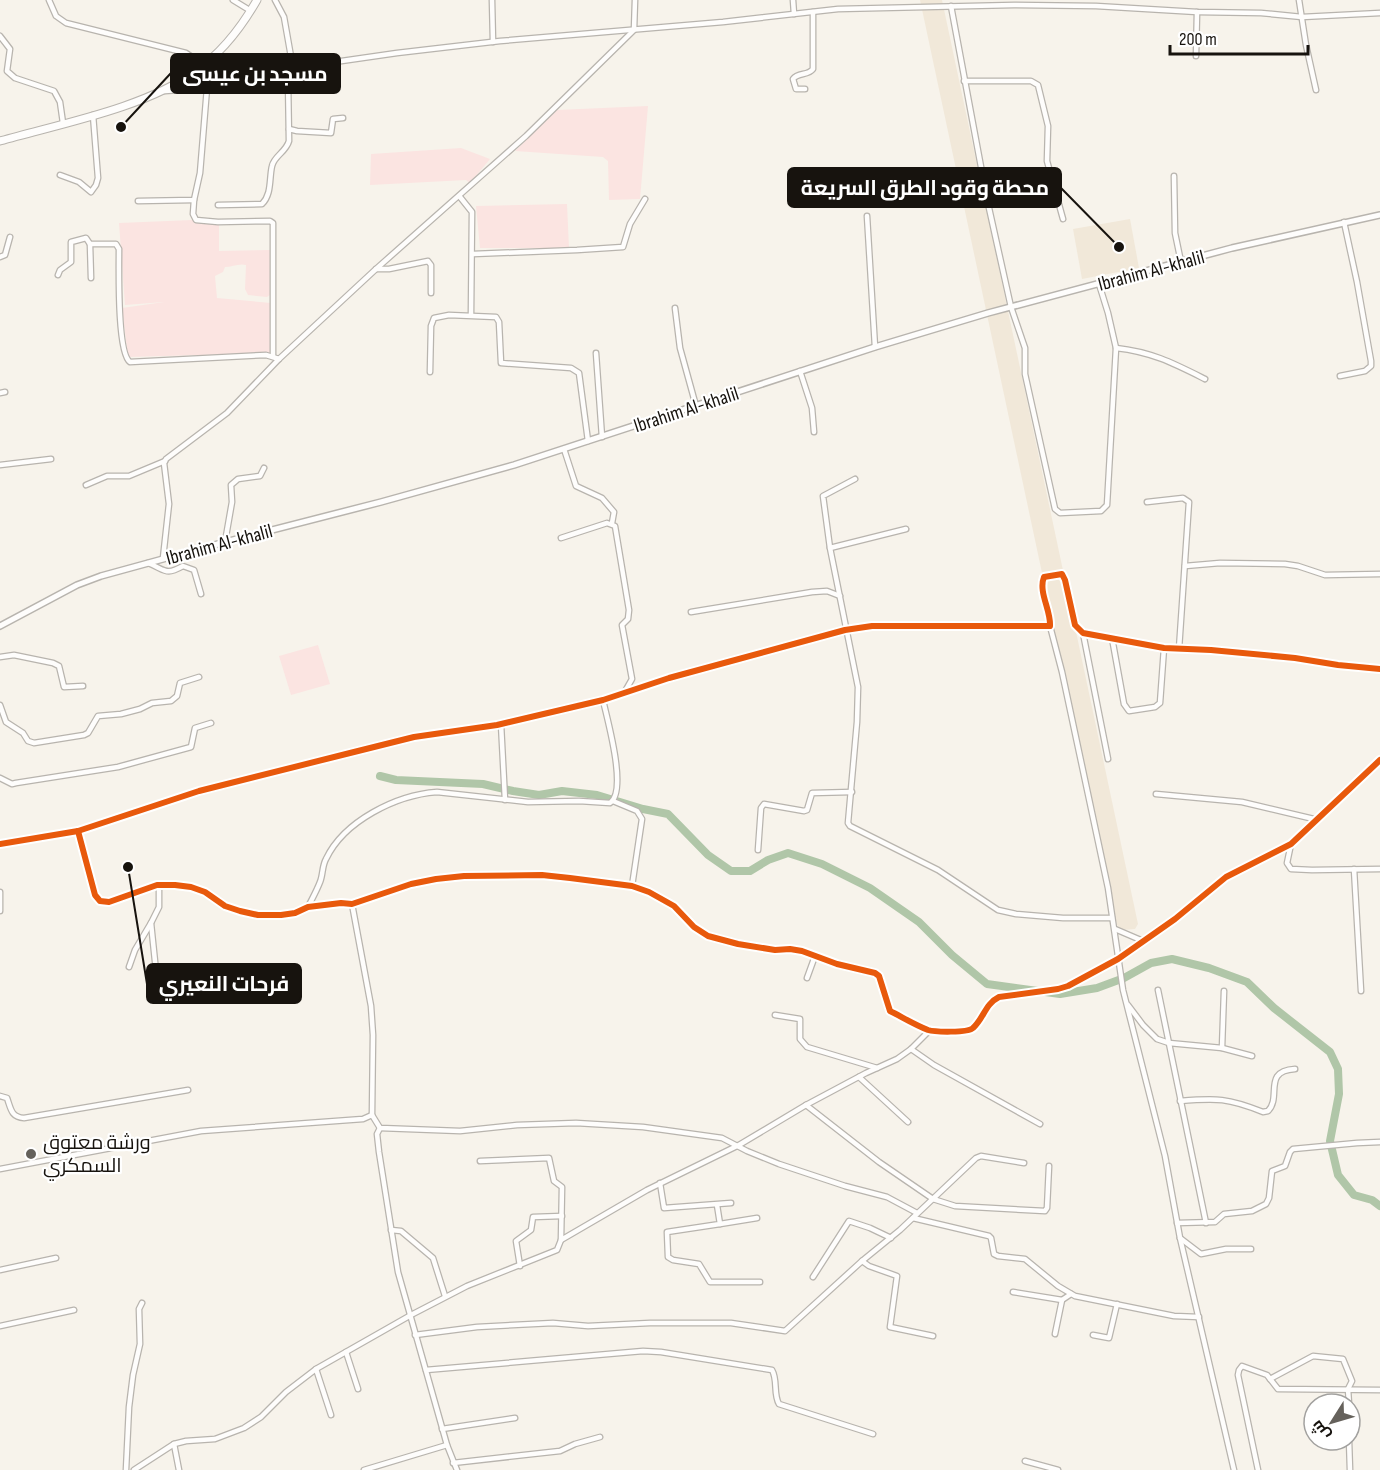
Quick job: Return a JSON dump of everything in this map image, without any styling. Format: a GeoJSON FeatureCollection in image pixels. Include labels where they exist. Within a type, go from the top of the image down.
{"type":"FeatureCollection","features":[{"type":"Feature","properties":{"kind":"highway"},"geometry":{"type":"LineString","coordinates":[[0,141],[93,115],[162,92],[195,72],[231,40],[257,0]]}},
{"type":"Feature","properties":{"kind":"street"},"geometry":{"type":"LineString","coordinates":[[49,0],[56,16],[66,23],[186,53],[195,59],[195,72]]}},
{"type":"Feature","properties":{"kind":"street"},"geometry":{"type":"LineString","coordinates":[[233,0],[251,11]]}},
{"type":"Feature","properties":{"kind":"street"},"geometry":{"type":"LineString","coordinates":[[275,0],[284,17],[293,68]]}},
{"type":"Feature","properties":{"kind":"street"},"geometry":{"type":"LineString","coordinates":[[492,0],[493,42]]}},
{"type":"Feature","properties":{"kind":"street"},"geometry":{"type":"LineString","coordinates":[[86,485],[107,476],[129,476],[165,460],[226,413],[279,359],[548,115],[634,30],[635,0]]}},
{"type":"Feature","properties":{"kind":"street"},"geometry":{"type":"LineString","coordinates":[[793,0],[794,14]]}},
{"type":"Feature","properties":{"kind":"street"},"geometry":{"type":"LineString","coordinates":[[872,8],[873,0]]}},
{"type":"Feature","properties":{"kind":"street"},"geometry":{"type":"LineString","coordinates":[[1299,0],[1316,90]]}},
{"type":"Feature","properties":{"kind":"street"},"geometry":{"type":"LineString","coordinates":[[948,4],[1011,307],[1025,348],[1025,374],[1041,454],[1057,512],[1101,511],[1107,505],[1116,348],[1099,284]]}},
{"type":"Feature","properties":{"kind":"street"},"geometry":{"type":"LineString","coordinates":[[162,92],[207,88],[254,79],[293,68],[493,42],[872,8],[948,4],[1096,6],[1262,13],[1302,17],[1380,14]]}},
{"type":"Feature","properties":{"kind":"street"},"geometry":{"type":"LineString","coordinates":[[805,89],[796,89],[793,79],[813,69],[813,12]]}},
{"type":"Feature","properties":{"kind":"street"},"geometry":{"type":"LineString","coordinates":[[1196,56],[1197,12]]}},
{"type":"Feature","properties":{"kind":"street"},"geometry":{"type":"LineString","coordinates":[[0,36],[10,49],[6,66],[10,75],[54,91],[60,102],[63,123]]}},
{"type":"Feature","properties":{"kind":"street"},"geometry":{"type":"LineString","coordinates":[[218,205],[262,204],[265,202],[272,166],[288,148],[288,79],[285,70]]}},
{"type":"Feature","properties":{"kind":"street"},"geometry":{"type":"LineString","coordinates":[[964,81],[1031,81],[1038,85],[1048,126],[1047,160],[1062,219]]}},
{"type":"Feature","properties":{"kind":"street"},"geometry":{"type":"LineString","coordinates":[[207,88],[200,173],[193,214],[196,220],[270,221],[273,224],[273,356]]}},
{"type":"Feature","properties":{"kind":"street"},"geometry":{"type":"LineString","coordinates":[[60,175],[79,182],[91,192],[96,185],[98,178],[93,115]]}},
{"type":"Feature","properties":{"kind":"street"},"geometry":{"type":"LineString","coordinates":[[289,129],[332,133],[333,119],[343,118]]}},
{"type":"Feature","properties":{"kind":"street"},"geometry":{"type":"LineString","coordinates":[[1174,176],[1175,233],[1181,262]]}},
{"type":"Feature","properties":{"kind":"street"},"geometry":{"type":"LineString","coordinates":[[460,197],[472,212],[471,315]]}},
{"type":"Feature","properties":{"kind":"street"},"geometry":{"type":"LineString","coordinates":[[473,254],[623,246],[630,224],[645,199]]}},
{"type":"Feature","properties":{"kind":"street"},"geometry":{"type":"LineString","coordinates":[[138,201],[194,200]]}},
{"type":"Feature","properties":{"kind":"street","name":"Ibrahim Al-khalil"},"geometry":{"type":"LineString","coordinates":[[0,626],[77,585],[101,576],[381,502],[564,449],[875,346],[1011,307],[1242,245],[1380,215]]}},
{"type":"Feature","properties":{"kind":"street"},"geometry":{"type":"LineString","coordinates":[[867,216],[875,346]]}},
{"type":"Feature","properties":{"kind":"street"},"geometry":{"type":"LineString","coordinates":[[1340,376],[1365,371],[1371,366],[1359,290],[1344,222]]}},
{"type":"Feature","properties":{"kind":"street"},"geometry":{"type":"LineString","coordinates":[[0,256],[5,255],[8,250],[10,237]]}},
{"type":"Feature","properties":{"kind":"street"},"geometry":{"type":"LineString","coordinates":[[58,275],[60,270],[71,262],[70,244],[72,241],[86,238],[90,244],[91,278]]}},
{"type":"Feature","properties":{"kind":"street"},"geometry":{"type":"LineString","coordinates":[[90,244],[113,243],[119,249],[120,319],[124,356],[128,361],[244,356],[273,356],[279,359]]}},
{"type":"Feature","properties":{"kind":"street"},"geometry":{"type":"LineString","coordinates":[[376,270],[428,261],[431,265],[431,293]]}},
{"type":"Feature","properties":{"kind":"street"},"geometry":{"type":"LineString","coordinates":[[675,308],[680,348],[696,406]]}},
{"type":"Feature","properties":{"kind":"street"},"geometry":{"type":"LineString","coordinates":[[430,372],[432,322],[441,316],[471,315],[498,318],[500,361],[502,363],[571,368],[577,371],[582,386],[588,441]]}},
{"type":"Feature","properties":{"kind":"street"},"geometry":{"type":"LineString","coordinates":[[1116,348],[1163,358],[1204,380]]}},
{"type":"Feature","properties":{"kind":"street"},"geometry":{"type":"LineString","coordinates":[[596,353],[602,437]]}},
{"type":"Feature","properties":{"kind":"street"},"geometry":{"type":"LineString","coordinates":[[800,371],[812,408],[814,432]]}},
{"type":"Feature","properties":{"kind":"street"},"geometry":{"type":"LineString","coordinates":[[564,449],[576,486],[602,498],[614,512],[612,523],[615,526],[629,610],[628,619],[622,625],[632,680],[624,693]]}},
{"type":"Feature","properties":{"kind":"street"},"geometry":{"type":"LineString","coordinates":[[0,465],[51,459]]}},
{"type":"Feature","properties":{"kind":"street"},"geometry":{"type":"LineString","coordinates":[[163,558],[169,504],[165,460]]}},
{"type":"Feature","properties":{"kind":"street"},"geometry":{"type":"LineString","coordinates":[[225,542],[232,502],[231,485],[238,479],[260,476],[264,468]]}},
{"type":"Feature","properties":{"kind":"street"},"geometry":{"type":"LineString","coordinates":[[855,479],[823,496],[845,630],[858,687],[848,823],[938,870],[998,910],[1063,918],[1113,918]]}},
{"type":"Feature","properties":{"kind":"street"},"geometry":{"type":"LineString","coordinates":[[1147,502],[1183,498],[1189,502],[1179,650]]}},
{"type":"Feature","properties":{"kind":"street"},"geometry":{"type":"LineString","coordinates":[[561,537],[607,522],[612,523]]}},
{"type":"Feature","properties":{"kind":"street"},"geometry":{"type":"LineString","coordinates":[[830,548],[906,529]]}},
{"type":"Feature","properties":{"kind":"street"},"geometry":{"type":"LineString","coordinates":[[148,563],[167,573],[174,572],[183,566],[194,570],[201,594]]}},
{"type":"Feature","properties":{"kind":"street"},"geometry":{"type":"LineString","coordinates":[[1185,566],[1220,563],[1285,564],[1325,575],[1380,574]]}},
{"type":"Feature","properties":{"kind":"street"},"geometry":{"type":"LineString","coordinates":[[1108,759],[1083,633],[1075,625],[1065,580],[1062,574],[1044,577],[1042,583],[1050,626],[1106,879],[1127,1003],[1165,1156],[1180,1238],[1234,1470]]}},
{"type":"Feature","properties":{"kind":"street"},"geometry":{"type":"LineString","coordinates":[[690,612],[812,592],[827,591],[840,596]]}},
{"type":"Feature","properties":{"kind":"street"},"geometry":{"type":"LineString","coordinates":[[0,844],[78,831],[199,791],[329,758],[414,738],[501,724],[603,700],[669,678],[845,630],[872,626],[1050,626]]}},
{"type":"Feature","properties":{"kind":"street"},"geometry":{"type":"LineString","coordinates":[[1083,633],[1179,650],[1211,650],[1380,669]]}},
{"type":"Feature","properties":{"kind":"street"},"geometry":{"type":"LineString","coordinates":[[1112,638],[1124,704],[1129,711],[1155,707],[1160,703],[1164,648]]}},
{"type":"Feature","properties":{"kind":"street"},"geometry":{"type":"LineString","coordinates":[[0,657],[14,655],[54,663],[59,666],[64,687],[83,686]]}},
{"type":"Feature","properties":{"kind":"street"},"geometry":{"type":"LineString","coordinates":[[0,705],[6,722],[23,733],[28,741],[34,743],[84,735],[88,733],[98,716],[121,714],[152,703],[171,701],[177,696],[180,683],[199,677]]}},
{"type":"Feature","properties":{"kind":"street"},"geometry":{"type":"LineString","coordinates":[[308,907],[321,881],[328,856],[348,832],[369,814],[388,804],[425,793],[448,792],[528,802],[610,803],[613,801],[616,797],[616,762],[603,700]]}},
{"type":"Feature","properties":{"kind":"street"},"geometry":{"type":"LineString","coordinates":[[0,778],[16,783],[87,773],[139,762],[191,747],[195,728],[211,723]]}},
{"type":"Feature","properties":{"kind":"street"},"geometry":{"type":"LineString","coordinates":[[501,724],[505,800]]}},
{"type":"Feature","properties":{"kind":"street"},"geometry":{"type":"LineString","coordinates":[[78,831],[95,895],[100,901],[109,902],[159,885],[191,887],[205,892],[225,906],[258,915],[295,913],[308,907],[352,904],[411,884],[464,876],[542,875],[632,886],[649,892],[674,906],[694,927],[708,936],[775,950],[790,949],[875,973],[879,976],[890,1011],[929,1031],[968,1031],[973,1029],[988,1003],[999,997],[1068,986],[1118,959],[1175,919],[1226,877],[1291,844],[1380,760]]}},
{"type":"Feature","properties":{"kind":"street"},"geometry":{"type":"LineString","coordinates":[[758,850],[761,808],[764,804],[804,811],[807,810],[812,793],[852,792]]}},
{"type":"Feature","properties":{"kind":"street"},"geometry":{"type":"LineString","coordinates":[[1156,794],[1242,802],[1318,819]]}},
{"type":"Feature","properties":{"kind":"street"},"geometry":{"type":"LineString","coordinates":[[613,801],[637,811],[642,819],[632,886]]}},
{"type":"Feature","properties":{"kind":"street"},"geometry":{"type":"LineString","coordinates":[[1291,844],[1287,863],[1289,868],[1380,869]]}},
{"type":"Feature","properties":{"kind":"street"},"geometry":{"type":"LineString","coordinates":[[1354,869],[1360,991]]}},
{"type":"Feature","properties":{"kind":"street"},"geometry":{"type":"LineString","coordinates":[[129,967],[135,950],[159,907],[159,885]]}},
{"type":"Feature","properties":{"kind":"street"},"geometry":{"type":"LineString","coordinates":[[0,892],[0,912]]}},
{"type":"Feature","properties":{"kind":"street"},"geometry":{"type":"LineString","coordinates":[[352,904],[373,1035],[372,1115],[380,1128]]}},
{"type":"Feature","properties":{"kind":"street"},"geometry":{"type":"LineString","coordinates":[[151,923],[158,990]]}},
{"type":"Feature","properties":{"kind":"street"},"geometry":{"type":"LineString","coordinates":[[1114,929],[1143,941]]}},
{"type":"Feature","properties":{"kind":"street"},"geometry":{"type":"LineString","coordinates":[[807,978],[815,956]]}},
{"type":"Feature","properties":{"kind":"street"},"geometry":{"type":"LineString","coordinates":[[1158,990],[1206,1223]]}},
{"type":"Feature","properties":{"kind":"street"},"geometry":{"type":"LineString","coordinates":[[1222,1048],[1224,991]]}},
{"type":"Feature","properties":{"kind":"street"},"geometry":{"type":"LineString","coordinates":[[1127,1003],[1150,1033],[1169,1043],[1222,1048],[1252,1056]]}},
{"type":"Feature","properties":{"kind":"street"},"geometry":{"type":"LineString","coordinates":[[775,1015],[800,1019],[800,1039],[807,1047],[877,1068]]}},
{"type":"Feature","properties":{"kind":"street"},"geometry":{"type":"LineString","coordinates":[[561,1240],[660,1183],[739,1145],[806,1105],[897,1059],[929,1031]]}},
{"type":"Feature","properties":{"kind":"street"},"geometry":{"type":"LineString","coordinates":[[911,1049],[934,1065],[1040,1124]]}},
{"type":"Feature","properties":{"kind":"street"},"geometry":{"type":"LineString","coordinates":[[1180,1101],[1233,1100],[1263,1112],[1268,1111],[1272,1107],[1273,1088],[1277,1076],[1283,1071],[1295,1069]]}},
{"type":"Feature","properties":{"kind":"street"},"geometry":{"type":"LineString","coordinates":[[859,1077],[908,1122]]}},
{"type":"Feature","properties":{"kind":"street"},"geometry":{"type":"LineString","coordinates":[[0,1096],[7,1098],[12,1114],[24,1118],[188,1090]]}},
{"type":"Feature","properties":{"kind":"street"},"geometry":{"type":"LineString","coordinates":[[806,1105],[879,1162],[933,1199],[955,1206],[1045,1211],[1049,1166]]}},
{"type":"Feature","properties":{"kind":"street"},"geometry":{"type":"LineString","coordinates":[[0,1169],[201,1131],[363,1119],[372,1115]]}},
{"type":"Feature","properties":{"kind":"street"},"geometry":{"type":"LineString","coordinates":[[380,1128],[460,1131],[556,1123],[668,1129],[722,1138],[747,1151],[787,1166],[845,1186],[887,1197],[917,1214]]}},
{"type":"Feature","properties":{"kind":"street"},"geometry":{"type":"LineString","coordinates":[[380,1128],[377,1137],[399,1272],[442,1429],[457,1470]]}},
{"type":"Feature","properties":{"kind":"street"},"geometry":{"type":"LineString","coordinates":[[1177,1222],[1215,1222],[1227,1213],[1252,1211],[1266,1204],[1269,1198],[1272,1171],[1285,1166],[1293,1149],[1380,1142]]}},
{"type":"Feature","properties":{"kind":"street"},"geometry":{"type":"LineString","coordinates":[[415,1335],[477,1327],[553,1323],[588,1326],[731,1323],[785,1331],[862,1261],[891,1238],[978,1157],[1024,1163]]}},
{"type":"Feature","properties":{"kind":"street"},"geometry":{"type":"LineString","coordinates":[[134,1470],[174,1444],[216,1438],[244,1428],[261,1417],[286,1392],[316,1369],[445,1296],[557,1250],[561,1240],[561,1187],[554,1181],[549,1158],[480,1161]]}},
{"type":"Feature","properties":{"kind":"street"},"geometry":{"type":"LineString","coordinates":[[660,1183],[664,1208],[731,1203]]}},
{"type":"Feature","properties":{"kind":"street"},"geometry":{"type":"LineString","coordinates":[[717,1205],[720,1224]]}},
{"type":"Feature","properties":{"kind":"street"},"geometry":{"type":"LineString","coordinates":[[520,1266],[516,1241],[531,1230],[532,1217],[562,1216]]}},
{"type":"Feature","properties":{"kind":"street"},"geometry":{"type":"LineString","coordinates":[[757,1218],[667,1233],[668,1257],[673,1260],[699,1264],[712,1283],[760,1282]]}},
{"type":"Feature","properties":{"kind":"street"},"geometry":{"type":"LineString","coordinates":[[913,1218],[989,1236],[994,1254],[1025,1259],[1071,1294],[1174,1316],[1199,1317]]}},
{"type":"Feature","properties":{"kind":"street"},"geometry":{"type":"LineString","coordinates":[[813,1277],[849,1221],[891,1238]]}},
{"type":"Feature","properties":{"kind":"street"},"geometry":{"type":"LineString","coordinates":[[391,1230],[401,1231],[433,1258],[445,1296]]}},
{"type":"Feature","properties":{"kind":"street"},"geometry":{"type":"LineString","coordinates":[[1180,1238],[1201,1254],[1226,1249],[1251,1249]]}},
{"type":"Feature","properties":{"kind":"street"},"geometry":{"type":"LineString","coordinates":[[0,1269],[56,1258]]}},
{"type":"Feature","properties":{"kind":"street"},"geometry":{"type":"LineString","coordinates":[[862,1261],[869,1266],[897,1276],[891,1327],[933,1336]]}},
{"type":"Feature","properties":{"kind":"street"},"geometry":{"type":"LineString","coordinates":[[1013,1292],[1062,1300],[1071,1294]]}},
{"type":"Feature","properties":{"kind":"street"},"geometry":{"type":"LineString","coordinates":[[1054,1334],[1062,1300]]}},
{"type":"Feature","properties":{"kind":"street"},"geometry":{"type":"LineString","coordinates":[[126,1470],[129,1407],[133,1375],[139,1355],[139,1309],[142,1303]]}},
{"type":"Feature","properties":{"kind":"street"},"geometry":{"type":"LineString","coordinates":[[1093,1335],[1109,1338],[1117,1304]]}},
{"type":"Feature","properties":{"kind":"street"},"geometry":{"type":"LineString","coordinates":[[0,1326],[74,1310]]}},
{"type":"Feature","properties":{"kind":"street"},"geometry":{"type":"LineString","coordinates":[[346,1352],[358,1389]]}},
{"type":"Feature","properties":{"kind":"street"},"geometry":{"type":"LineString","coordinates":[[426,1370],[627,1352],[662,1352],[772,1370],[775,1374],[779,1404],[873,1434]]}},
{"type":"Feature","properties":{"kind":"street"},"geometry":{"type":"LineString","coordinates":[[1270,1378],[1313,1356],[1343,1359],[1352,1381],[1348,1392]]}},
{"type":"Feature","properties":{"kind":"street"},"geometry":{"type":"LineString","coordinates":[[1258,1470],[1239,1370],[1242,1366],[1264,1374],[1278,1389],[1380,1390]]}},
{"type":"Feature","properties":{"kind":"street"},"geometry":{"type":"LineString","coordinates":[[316,1369],[331,1415]]}},
{"type":"Feature","properties":{"kind":"street"},"geometry":{"type":"LineString","coordinates":[[442,1429],[515,1418]]}},
{"type":"Feature","properties":{"kind":"street"},"geometry":{"type":"LineString","coordinates":[[453,1463],[560,1450],[600,1437]]}},
{"type":"Feature","properties":{"kind":"street"},"geometry":{"type":"LineString","coordinates":[[174,1444],[179,1470]]}},
{"type":"Feature","properties":{"kind":"street"},"geometry":{"type":"LineString","coordinates":[[364,1470],[447,1445]]}},
{"type":"Feature","properties":{"kind":"street"},"geometry":{"type":"LineString","coordinates":[[1349,1452],[1350,1470]]}},
{"type":"Feature","properties":{"kind":"street"},"geometry":{"type":"LineString","coordinates":[[1025,1461],[1058,1470]]}},
{"type":"Feature","properties":{"kind":"shaded area"},"geometry":{"type":"Polygon","coordinates":[[[920,0],[942,0],[1138,924],[1135,929],[1122,930],[1117,925],[920,0]]]}},
{"type":"Feature","properties":{"kind":"shaded area"},"geometry":{"type":"Polygon","coordinates":[[[648,106],[640,199],[609,200],[608,161],[603,157],[515,151],[557,110],[648,106]]]}},
{"type":"Feature","properties":{"kind":"shaded area"},"geometry":{"type":"Polygon","coordinates":[[[461,148],[490,159],[470,183],[466,180],[370,185],[371,154],[461,148]]]}},
{"type":"Feature","properties":{"kind":"shaded area"},"geometry":{"type":"Polygon","coordinates":[[[567,204],[569,248],[480,248],[476,206],[567,204]]]}},
{"type":"Feature","properties":{"kind":"shaded area"},"geometry":{"type":"Polygon","coordinates":[[[1130,219],[1139,268],[1082,279],[1073,229],[1130,219]]]}},
{"type":"Feature","properties":{"kind":"shaded area"},"geometry":{"type":"Polygon","coordinates":[[[192,220],[219,225],[219,251],[271,250],[270,295],[267,297],[248,295],[245,289],[246,265],[225,267],[223,272],[215,276],[217,298],[271,303],[270,353],[128,357],[122,308],[164,302],[125,305],[119,223],[192,220]]]}},
{"type":"Feature","properties":{"kind":"shaded area"},"geometry":{"type":"Polygon","coordinates":[[[318,645],[330,684],[291,695],[279,656],[318,645]]]}},
{"type":"Feature","properties":{"kind":"waterway"},"geometry":{"type":"LineString","coordinates":[[380,776],[396,780],[483,784],[539,795],[562,791],[597,795],[668,814],[708,855],[731,871],[750,871],[768,860],[788,853],[822,864],[870,888],[919,922],[952,955],[987,984],[1060,994],[1097,988],[1124,978],[1151,963],[1172,959],[1209,968],[1247,982],[1274,1008],[1330,1052],[1338,1069],[1339,1094],[1330,1141],[1338,1175],[1354,1195],[1372,1200],[1380,1206]]}},
{"type":"Feature","properties":{"kind":"cycle path"},"geometry":{"type":"LineString","coordinates":[[0,844],[78,831],[199,791],[414,737],[497,725],[603,700],[669,678],[845,630],[872,626],[1050,626],[1043,589],[1044,577],[1062,574],[1075,625],[1083,633],[1164,648],[1295,658],[1380,669]]}},
{"type":"Feature","properties":{"kind":"cycle path"},"geometry":{"type":"LineString","coordinates":[[78,831],[95,895],[100,901],[109,902],[157,885],[175,885],[205,892],[225,906],[240,911],[258,915],[281,915],[295,913],[308,907],[352,904],[411,884],[464,876],[542,875],[632,886],[649,892],[674,906],[694,927],[708,936],[775,950],[802,951],[837,964],[875,973],[879,976],[890,1011],[928,1030],[944,1032],[970,1030],[991,1003],[999,997],[1068,986],[1118,959],[1175,919],[1226,877],[1291,844],[1380,760]]}},
{"type":"Feature","properties":{"kind":"place","name":"مسجد بن عيسى"},"geometry":{"type":"Point","coordinates":[121,127]}},
{"type":"Feature","properties":{"kind":"place","name":"محطة وقود الطرق السريعة"},"geometry":{"type":"Point","coordinates":[1119,247]}},
{"type":"Feature","properties":{"kind":"place","name":"فرحات النعيري"},"geometry":{"type":"Point","coordinates":[128,867]}},
{"type":"Feature","properties":{"kind":"place","name":"ورشة معتوق السمكري"},"geometry":{"type":"Point","coordinates":[31,1154]}}]}
